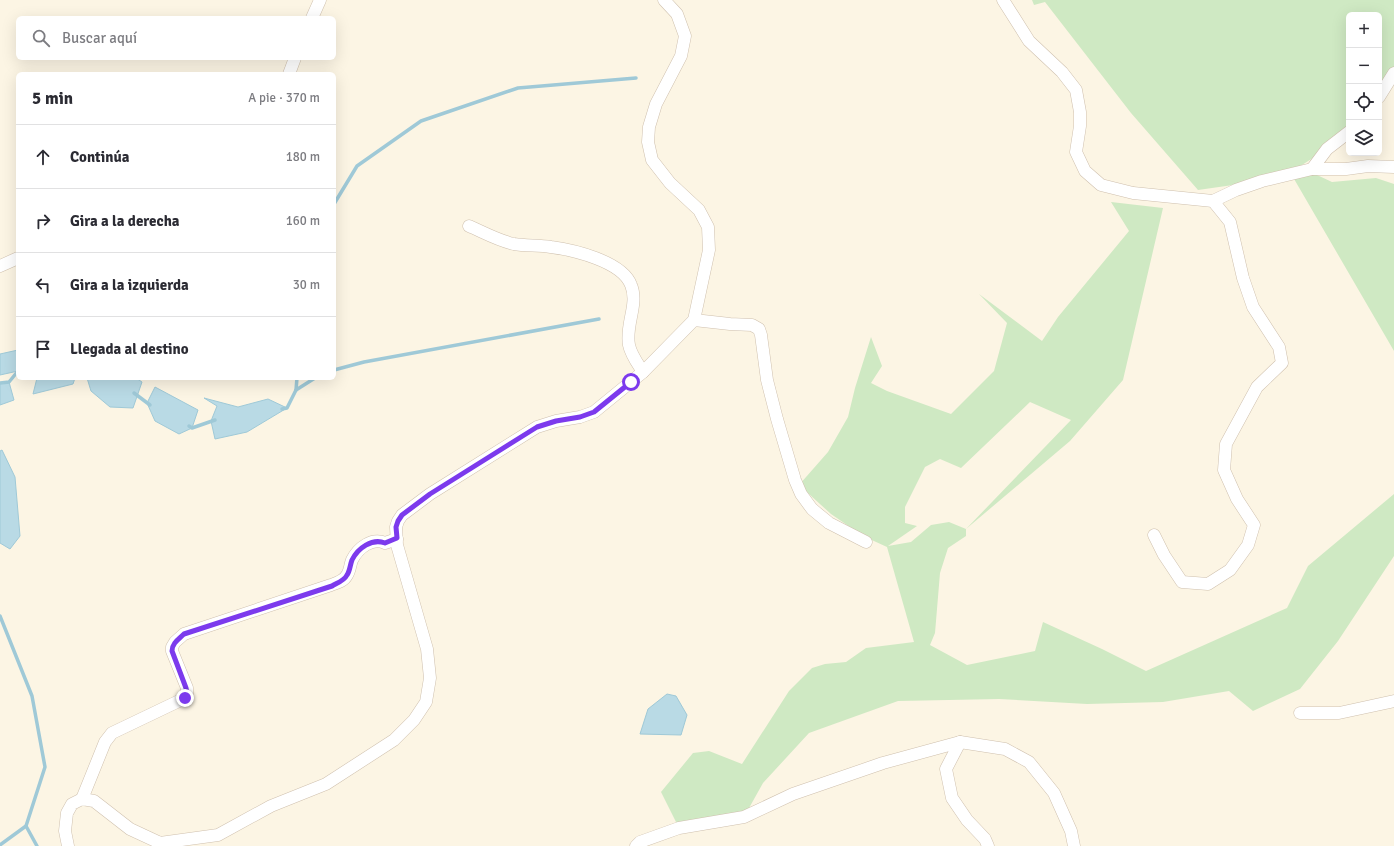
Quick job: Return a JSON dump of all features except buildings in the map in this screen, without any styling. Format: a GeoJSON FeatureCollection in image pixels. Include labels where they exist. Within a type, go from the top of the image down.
{"type":"FeatureCollection","features":[{"type":"Feature","properties":{"kind":"street"},"geometry":{"type":"LineString","coordinates":[[313,16],[320,0]]}},
{"type":"Feature","properties":{"kind":"street"},"geometry":{"type":"LineString","coordinates":[[68,846],[66,831],[67,813],[72,804],[82,799],[94,801],[130,829],[160,843],[218,834],[270,806],[326,784],[394,740],[414,720],[426,702],[430,678],[427,649],[398,545],[396,527],[402,515],[430,494],[537,427],[556,421],[580,417],[594,412],[643,372],[694,320],[709,250],[708,227],[699,210],[670,183],[652,160],[648,142],[649,127],[656,104],[681,56],[685,36],[677,14],[664,0]]}},
{"type":"Feature","properties":{"kind":"street"},"geometry":{"type":"LineString","coordinates":[[1003,0],[1030,41],[1062,72],[1076,90],[1080,112],[1080,126],[1076,152],[1085,171],[1101,185],[1133,194],[1213,201],[1236,190],[1262,181],[1312,169],[1346,169],[1368,166],[1394,167]]}},
{"type":"Feature","properties":{"kind":"street"},"geometry":{"type":"LineString","coordinates":[[290,72],[294,60]]}},
{"type":"Feature","properties":{"kind":"street"},"geometry":{"type":"LineString","coordinates":[[1382,92],[1394,73]]}},
{"type":"Feature","properties":{"kind":"street"},"geometry":{"type":"LineString","coordinates":[[1312,169],[1327,149],[1346,134]]}},
{"type":"Feature","properties":{"kind":"street"},"geometry":{"type":"LineString","coordinates":[[1154,535],[1164,555],[1182,582],[1208,584],[1230,570],[1248,545],[1254,525],[1237,499],[1224,470],[1226,444],[1257,386],[1282,363],[1279,347],[1253,306],[1243,278],[1230,222],[1213,201]]}},
{"type":"Feature","properties":{"kind":"street"},"geometry":{"type":"LineString","coordinates":[[469,226],[511,243],[551,247],[583,254],[614,266],[625,275],[631,284],[634,294],[628,330],[628,344],[643,372]]}},
{"type":"Feature","properties":{"kind":"street"},"geometry":{"type":"LineString","coordinates":[[0,266],[16,259]]}},
{"type":"Feature","properties":{"kind":"street"},"geometry":{"type":"LineString","coordinates":[[694,320],[752,325],[759,329],[767,380],[777,420],[795,480],[801,494],[812,509],[829,523],[866,542]]}},
{"type":"Feature","properties":{"kind":"street"},"geometry":{"type":"LineString","coordinates":[[82,799],[105,742],[112,733],[185,698],[187,694],[186,688],[172,651],[172,647],[179,638],[184,634],[337,583],[347,576],[352,559],[358,551],[367,544],[374,541],[389,542],[397,538]]}},
{"type":"Feature","properties":{"kind":"street"},"geometry":{"type":"LineString","coordinates":[[1300,713],[1338,713],[1394,701]]}},
{"type":"Feature","properties":{"kind":"street"},"geometry":{"type":"LineString","coordinates":[[960,742],[946,769],[952,798],[967,820],[985,839],[988,846]]}},
{"type":"Feature","properties":{"kind":"street"},"geometry":{"type":"LineString","coordinates":[[636,846],[640,842],[679,828],[744,817],[793,794],[883,763],[960,742],[1005,749],[1029,762],[1054,793],[1071,831],[1074,846]]}},
{"type":"Feature","properties":{"kind":"green space"},"geometry":{"type":"Polygon","coordinates":[[[1032,0],[1394,0],[1394,73],[1382,92],[1382,12],[1346,12],[1346,134],[1327,149],[1291,172],[1317,175],[1332,182],[1376,178],[1394,184],[1394,351],[1290,172],[1233,185],[1198,190],[1131,113],[1045,2],[1034,5],[1032,0]]]}},
{"type":"Feature","properties":{"kind":"green space"},"geometry":{"type":"Polygon","coordinates":[[[1111,202],[1163,208],[1123,380],[1070,441],[966,529],[966,536],[948,548],[940,573],[935,633],[930,645],[967,665],[1035,651],[1043,622],[1146,671],[1287,608],[1308,566],[1394,494],[1394,556],[1338,641],[1300,689],[1253,711],[1229,691],[1163,702],[1087,704],[999,699],[898,701],[809,733],[763,783],[744,817],[679,828],[661,792],[693,753],[709,751],[742,764],[789,691],[812,668],[825,664],[846,662],[866,648],[914,642],[887,547],[863,536],[831,514],[799,485],[828,452],[848,417],[855,388],[871,337],[882,366],[871,383],[887,391],[951,414],[994,371],[1007,323],[979,294],[1042,341],[1058,317],[1129,231],[1111,202]],[[1030,402],[961,468],[940,459],[925,467],[905,507],[905,523],[917,526],[888,546],[911,542],[931,525],[949,522],[966,529],[1071,420],[1030,402]]]}},
{"type":"Feature","properties":{"kind":"water"},"geometry":{"type":"Polygon","coordinates":[[[16,350],[16,371],[0,375],[0,354],[16,350]]]}},
{"type":"Feature","properties":{"kind":"water"},"geometry":{"type":"Polygon","coordinates":[[[36,380],[74,380],[73,384],[33,394],[36,380]]]}},
{"type":"Feature","properties":{"kind":"water"},"geometry":{"type":"Polygon","coordinates":[[[88,380],[139,380],[142,382],[133,408],[110,407],[91,391],[88,380]]]}},
{"type":"Feature","properties":{"kind":"water"},"geometry":{"type":"Polygon","coordinates":[[[9,382],[14,400],[0,405],[0,383],[9,382]]]}},
{"type":"Feature","properties":{"kind":"water"},"geometry":{"type":"Polygon","coordinates":[[[155,387],[198,410],[192,428],[179,434],[155,421],[147,403],[155,387]]]}},
{"type":"Feature","properties":{"kind":"water"},"geometry":{"type":"Polygon","coordinates":[[[204,398],[238,407],[268,399],[287,408],[247,432],[215,439],[211,421],[217,406],[204,398]]]}},
{"type":"Feature","properties":{"kind":"water"},"geometry":{"type":"Polygon","coordinates":[[[2,450],[15,477],[20,536],[10,549],[0,543],[0,451],[2,450]]]}},
{"type":"Feature","properties":{"kind":"water"},"geometry":{"type":"Polygon","coordinates":[[[667,694],[676,696],[687,715],[681,735],[640,734],[648,709],[667,694]]]}},
{"type":"Feature","properties":{"kind":"waterway"},"geometry":{"type":"LineString","coordinates":[[336,201],[357,166],[421,121],[518,88],[636,78]]}},
{"type":"Feature","properties":{"kind":"waterway"},"geometry":{"type":"LineString","coordinates":[[336,369],[364,362],[599,319]]}},
{"type":"Feature","properties":{"kind":"waterway"},"geometry":{"type":"LineString","coordinates":[[0,383],[9,382],[16,373]]}},
{"type":"Feature","properties":{"kind":"waterway"},"geometry":{"type":"LineString","coordinates":[[282,409],[287,408],[296,390],[297,380]]}},
{"type":"Feature","properties":{"kind":"waterway"},"geometry":{"type":"LineString","coordinates":[[296,390],[312,380]]}},
{"type":"Feature","properties":{"kind":"waterway"},"geometry":{"type":"LineString","coordinates":[[134,393],[150,405]]}},
{"type":"Feature","properties":{"kind":"waterway"},"geometry":{"type":"LineString","coordinates":[[189,426],[192,428],[215,420]]}},
{"type":"Feature","properties":{"kind":"waterway"},"geometry":{"type":"LineString","coordinates":[[0,616],[32,696],[45,767],[26,826],[0,845]]}},
{"type":"Feature","properties":{"kind":"waterway"},"geometry":{"type":"LineString","coordinates":[[26,826],[37,846]]}},
{"type":"Feature","properties":{"kind":"route"},"geometry":{"type":"LineString","coordinates":[[185,698],[187,694],[186,688],[172,651],[172,647],[175,642],[184,634],[332,586],[342,581],[347,576],[352,559],[358,551],[374,541],[385,543],[397,538],[396,527],[402,515],[430,494],[537,427],[556,421],[580,417],[594,412],[631,382]]}}]}
